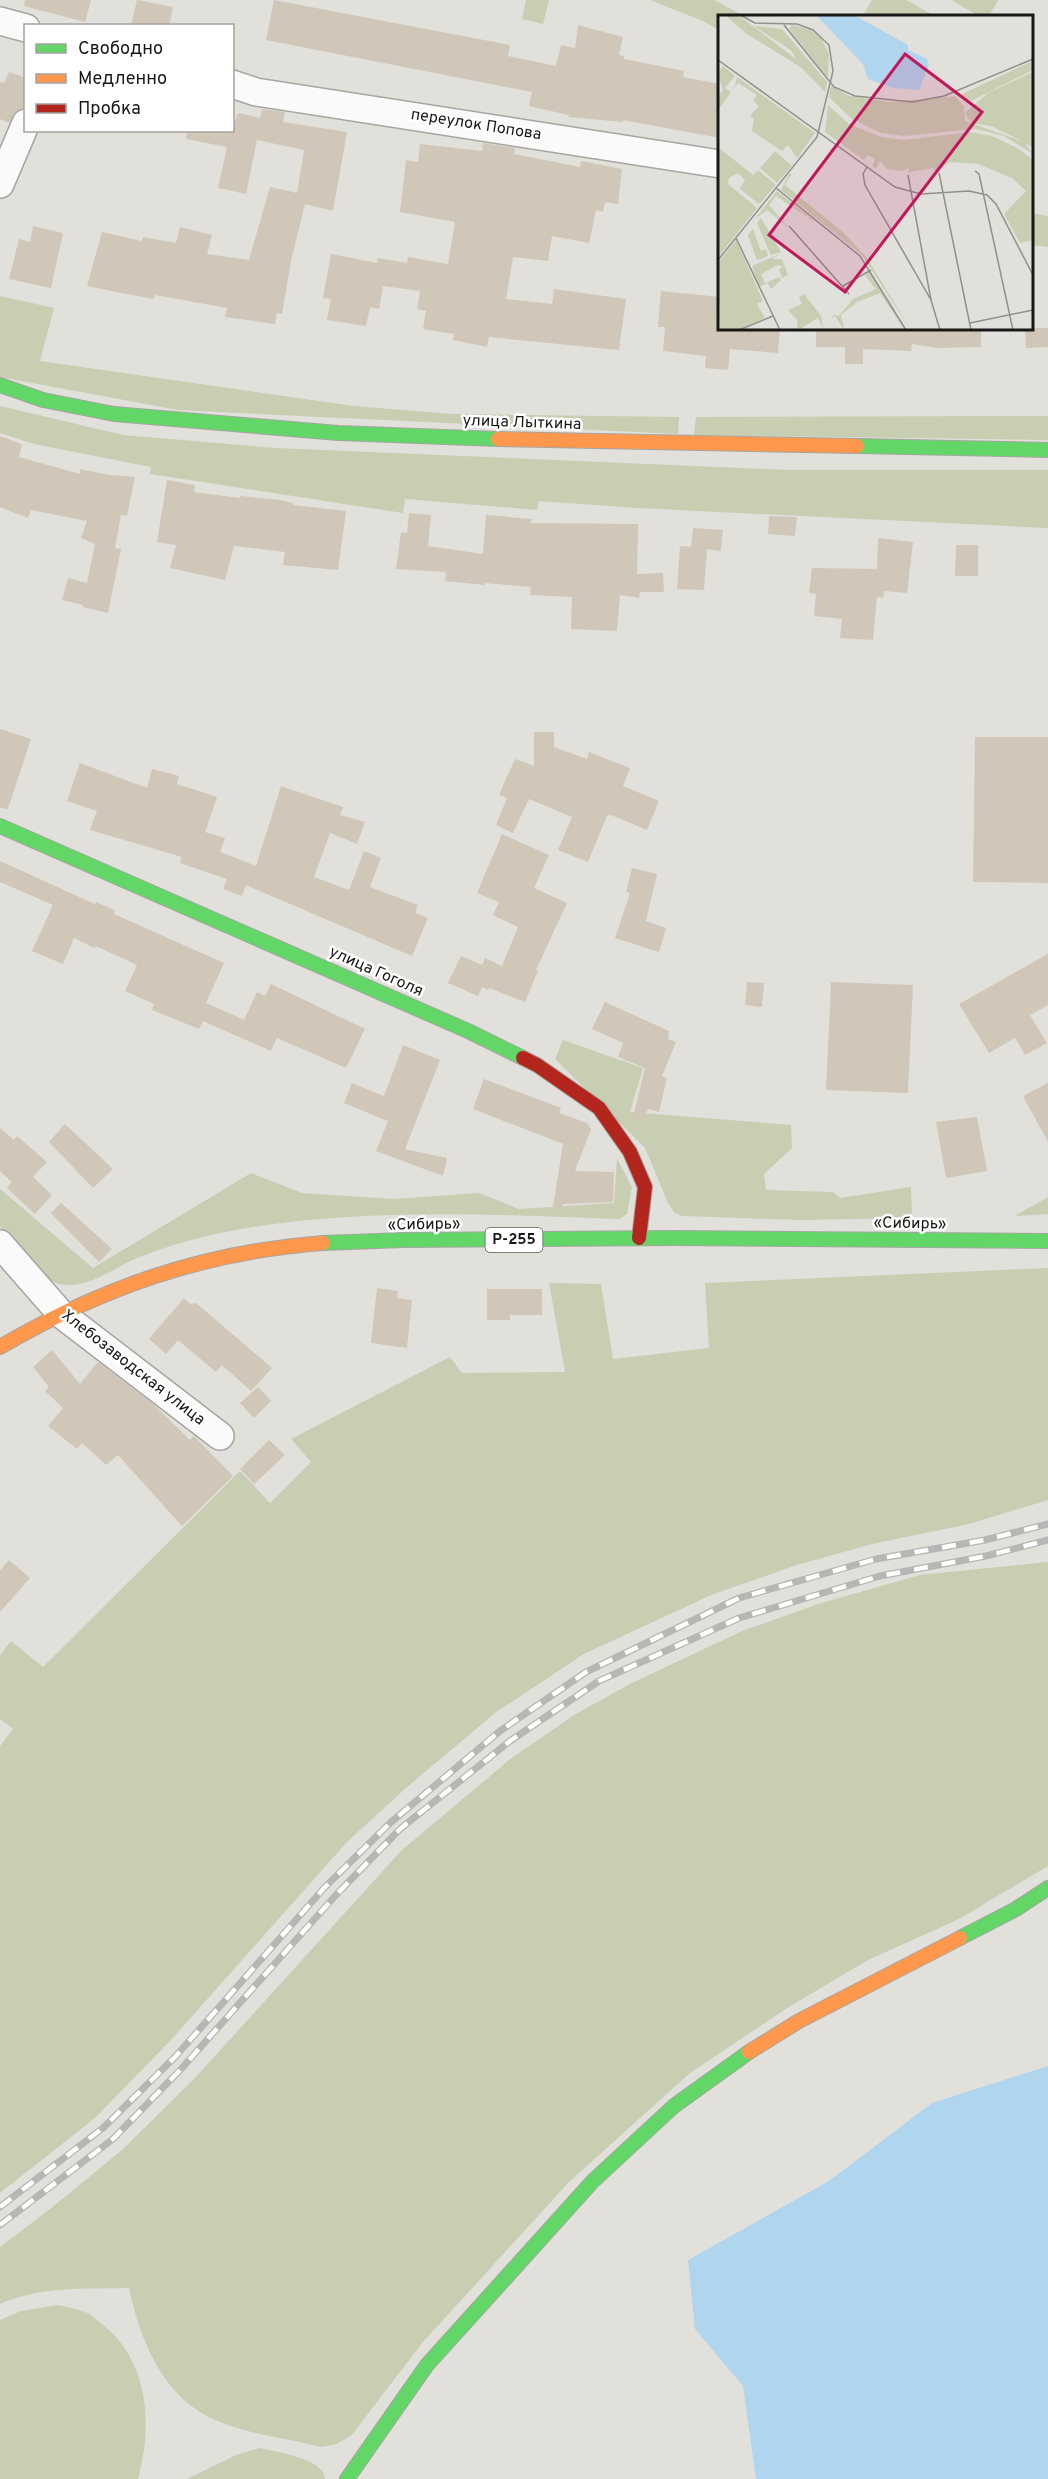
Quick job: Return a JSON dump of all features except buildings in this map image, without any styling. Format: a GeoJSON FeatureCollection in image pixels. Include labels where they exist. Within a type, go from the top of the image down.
{"type":"FeatureCollection","features":[{"type":"Feature","properties":{"kind":"main road","name":"улица Лыткина"},"geometry":{"type":"LineString","coordinates":[[0,385],[43,400],[114,414],[338,433],[581,441],[1048,450]]}},
{"type":"Feature","properties":{"kind":"main road","name":"улица Гоголя"},"geometry":{"type":"LineString","coordinates":[[0,826],[468,1031],[537,1065],[599,1108],[630,1152],[645,1187],[639,1238]]}},
{"type":"Feature","properties":{"kind":"main road","name":"«Сибирь»"},"geometry":{"type":"LineString","coordinates":[[0,1347],[61,1314],[136,1282],[185,1265],[259,1250],[342,1242],[639,1238],[1048,1240]]}},
{"type":"Feature","properties":{"kind":"main road"},"geometry":{"type":"LineString","coordinates":[[347,2479],[427,2365],[593,2181],[674,2106],[738,2059],[799,2021],[1016,1909],[1048,1888]]}},
{"type":"Feature","properties":{"kind":"street"},"geometry":{"type":"LineString","coordinates":[[0,21],[24,27]]}},
{"type":"Feature","properties":{"kind":"street","name":"переулок Попова"},"geometry":{"type":"LineString","coordinates":[[234,85],[256,92],[718,164]]}},
{"type":"Feature","properties":{"kind":"street"},"geometry":{"type":"LineString","coordinates":[[0,184],[24,128]]}},
{"type":"Feature","properties":{"kind":"street","name":"Хлебозаводская улица"},"geometry":{"type":"LineString","coordinates":[[0,1244],[61,1314],[220,1436]]}},
{"type":"Feature","properties":{"kind":"green space"},"geometry":{"type":"Polygon","coordinates":[[[526,0],[549,0],[543,24],[522,19],[526,0]]]}},
{"type":"Feature","properties":{"kind":"green space"},"geometry":{"type":"Polygon","coordinates":[[[650,0],[714,0],[742,15],[718,15],[718,29],[650,0]]]}},
{"type":"Feature","properties":{"kind":"green space"},"geometry":{"type":"Polygon","coordinates":[[[872,0],[906,0],[933,15],[864,15],[872,0]]]}},
{"type":"Feature","properties":{"kind":"green space"},"geometry":{"type":"Polygon","coordinates":[[[952,0],[998,0],[990,15],[976,15],[952,0]]]}},
{"type":"Feature","properties":{"kind":"green space"},"geometry":{"type":"Polygon","coordinates":[[[1033,213],[1048,216],[1048,247],[1033,245],[1033,213]]]}},
{"type":"Feature","properties":{"kind":"green space"},"geometry":{"type":"Polygon","coordinates":[[[0,296],[54,308],[40,361],[354,406],[452,414],[679,417],[678,434],[178,410],[0,377],[0,296]]]}},
{"type":"Feature","properties":{"kind":"green space"},"geometry":{"type":"Polygon","coordinates":[[[0,406],[123,435],[276,448],[790,470],[1048,470],[1048,528],[539,501],[537,510],[405,499],[403,513],[150,474],[151,467],[34,444],[0,433],[0,406]]]}},
{"type":"Feature","properties":{"kind":"green space"},"geometry":{"type":"Polygon","coordinates":[[[1048,416],[1048,440],[694,435],[696,417],[1048,416]]]}},
{"type":"Feature","properties":{"kind":"green space"},"geometry":{"type":"Polygon","coordinates":[[[563,1040],[643,1068],[630,1112],[791,1125],[792,1148],[764,1174],[766,1190],[833,1192],[840,1198],[911,1187],[912,1218],[802,1220],[681,1216],[674,1212],[668,1203],[645,1148],[555,1059],[563,1040]]]}},
{"type":"Feature","properties":{"kind":"green space"},"geometry":{"type":"Polygon","coordinates":[[[617,1159],[632,1187],[627,1214],[619,1219],[416,1214],[264,1225],[175,1244],[137,1258],[98,1278],[77,1284],[56,1283],[41,1274],[15,1249],[0,1225],[0,1189],[93,1268],[251,1173],[302,1193],[393,1199],[479,1193],[519,1209],[614,1203],[617,1159]]]}},
{"type":"Feature","properties":{"kind":"green space"},"geometry":{"type":"Polygon","coordinates":[[[1048,1197],[1048,1214],[1014,1216],[1048,1197]]]}},
{"type":"Feature","properties":{"kind":"green space"},"geometry":{"type":"Polygon","coordinates":[[[1048,1268],[1048,1500],[969,1524],[872,1544],[797,1565],[711,1595],[584,1654],[495,1713],[406,1788],[347,1842],[170,2041],[95,2118],[0,2193],[0,1746],[13,1729],[0,1719],[0,1655],[11,1641],[43,1667],[240,1471],[270,1503],[311,1462],[291,1439],[450,1357],[462,1373],[565,1372],[549,1283],[601,1284],[613,1359],[709,1348],[705,1283],[1048,1268]]]}},
{"type":"Feature","properties":{"kind":"green space"},"geometry":{"type":"Polygon","coordinates":[[[1048,1562],[1048,1866],[959,1919],[868,1960],[787,2008],[690,2073],[569,2182],[422,2343],[351,2436],[336,2444],[321,2447],[243,2430],[199,2411],[169,2384],[157,2366],[140,2328],[129,2288],[47,2291],[0,2304],[0,2247],[122,2150],[195,2078],[401,1851],[509,1760],[574,1715],[630,1684],[742,1631],[818,1604],[920,1575],[1048,1562]]]}},
{"type":"Feature","properties":{"kind":"green space"},"geometry":{"type":"Polygon","coordinates":[[[58,2305],[93,2316],[119,2341],[130,2358],[144,2396],[146,2417],[143,2459],[138,2479],[0,2479],[0,2320],[21,2311],[58,2305]]]}},
{"type":"Feature","properties":{"kind":"green space"},"geometry":{"type":"Polygon","coordinates":[[[259,2448],[308,2461],[323,2472],[325,2479],[187,2479],[236,2455],[259,2448]]]}},
{"type":"Feature","properties":{"kind":"water"},"geometry":{"type":"Polygon","coordinates":[[[1048,2066],[1048,2479],[756,2479],[743,2386],[695,2329],[688,2260],[829,2181],[932,2103],[1048,2066]]]}},
{"type":"Feature","properties":{"kind":"railway"},"geometry":{"type":"LineString","coordinates":[[0,2207],[103,2128],[175,2057],[325,1887],[390,1823],[500,1731],[586,1672],[739,1598],[876,1559],[985,1540],[1048,1524]]}},
{"type":"Feature","properties":{"kind":"railway"},"geometry":{"type":"LineString","coordinates":[[0,2225],[113,2139],[182,2068],[335,1896],[400,1829],[510,1741],[599,1681],[739,1618],[880,1576],[986,1556],[1048,1540]]}},
{"type":"Feature","properties":{"kind":"traffic: fast"},"geometry":{"type":"LineString","coordinates":[[0,385],[43,400],[114,414],[338,433],[498,439]]}},
{"type":"Feature","properties":{"kind":"traffic: fast"},"geometry":{"type":"LineString","coordinates":[[857,446],[1048,450]]}},
{"type":"Feature","properties":{"kind":"traffic: fast"},"geometry":{"type":"LineString","coordinates":[[0,826],[468,1031],[523,1058]]}},
{"type":"Feature","properties":{"kind":"traffic: fast"},"geometry":{"type":"LineString","coordinates":[[323,1243],[404,1240],[674,1238],[1048,1241]]}},
{"type":"Feature","properties":{"kind":"traffic: fast"},"geometry":{"type":"LineString","coordinates":[[960,1938],[1016,1909],[1048,1888]]}},
{"type":"Feature","properties":{"kind":"traffic: fast"},"geometry":{"type":"LineString","coordinates":[[347,2479],[427,2365],[593,2181],[674,2106],[749,2052]]}},
{"type":"Feature","properties":{"kind":"traffic: slow"},"geometry":{"type":"LineString","coordinates":[[498,439],[857,446]]}},
{"type":"Feature","properties":{"kind":"traffic: slow"},"geometry":{"type":"LineString","coordinates":[[0,1347],[77,1307],[156,1276],[237,1255],[323,1243]]}},
{"type":"Feature","properties":{"kind":"traffic: slow"},"geometry":{"type":"LineString","coordinates":[[749,2052],[799,2021],[960,1938]]}},
{"type":"Feature","properties":{"kind":"traffic: jam"},"geometry":{"type":"LineString","coordinates":[[523,1058],[537,1065],[599,1108],[630,1152],[645,1187],[639,1238]]}}]}
